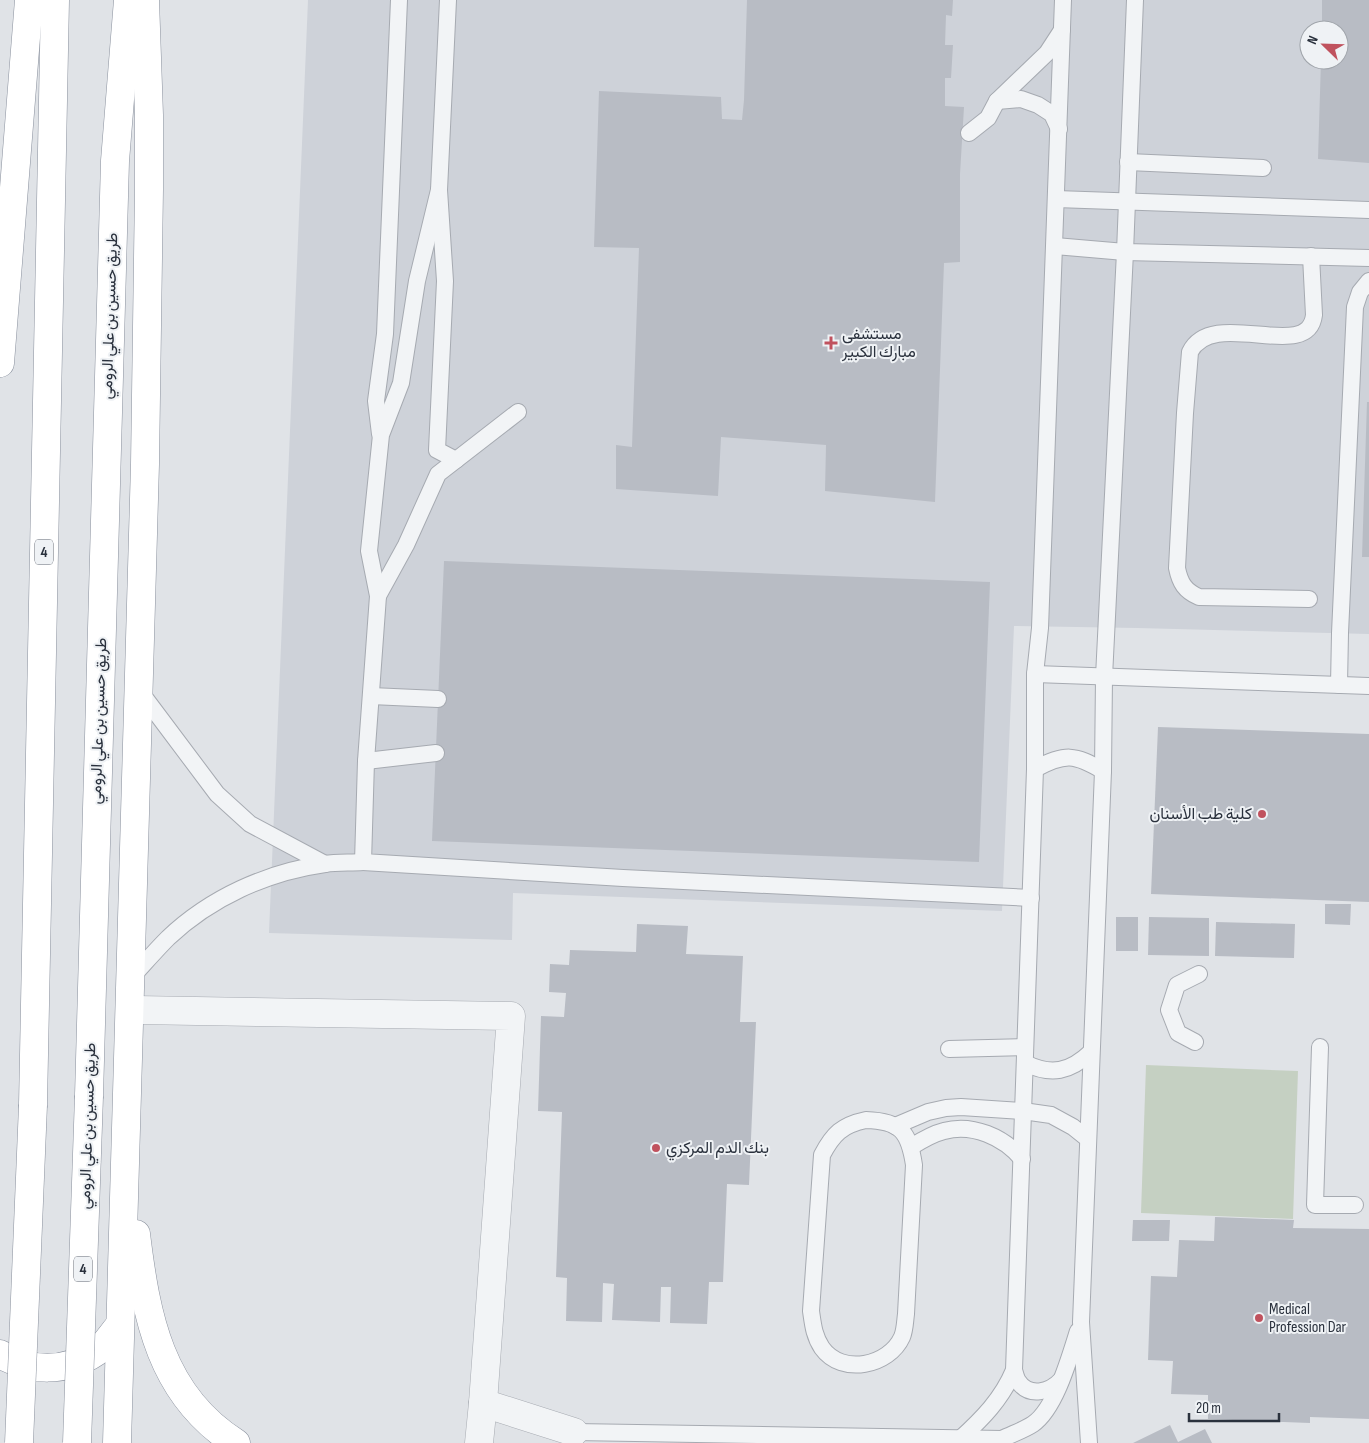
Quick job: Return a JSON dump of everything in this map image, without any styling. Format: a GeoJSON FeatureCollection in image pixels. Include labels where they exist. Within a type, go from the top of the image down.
{"type":"FeatureCollection","features":[{"type":"Feature","properties":{"kind":"highway"},"geometry":{"type":"LineString","coordinates":[[0,363],[29,0]]}},
{"type":"Feature","properties":{"kind":"highway","name":"4"},"geometry":{"type":"LineString","coordinates":[[19,1443],[33,1105],[55,0]]}},
{"type":"Feature","properties":{"kind":"highway","name":"طريق حسين بن علي الرومي"},"geometry":{"type":"LineString","coordinates":[[77,1443],[89,1096],[115,162],[128,0]]}},
{"type":"Feature","properties":{"kind":"highway"},"geometry":{"type":"LineString","coordinates":[[117,1443],[119,1326],[132,994],[145,464],[150,189],[145,0]]}},
{"type":"Feature","properties":{"kind":"highway"},"geometry":{"type":"LineString","coordinates":[[132,994],[134,1222],[142,1278],[153,1330],[165,1363],[189,1400],[208,1422],[236,1443]]}},
{"type":"Feature","properties":{"kind":"highway"},"geometry":{"type":"LineString","coordinates":[[0,1354],[13,1362],[32,1367],[49,1369],[66,1367],[97,1352],[119,1326]]}},
{"type":"Feature","properties":{"kind":"street"},"geometry":{"type":"LineString","coordinates":[[132,994],[511,1016],[484,1403],[479,1443]]}},
{"type":"Feature","properties":{"kind":"street"},"geometry":{"type":"LineString","coordinates":[[484,1403],[574,1432]]}},
{"type":"Feature","properties":{"kind":"lane"},"geometry":{"type":"LineString","coordinates":[[363,862],[366,761],[378,596],[369,551],[381,435],[376,401],[385,334],[399,0]]}},
{"type":"Feature","properties":{"kind":"lane"},"geometry":{"type":"LineString","coordinates":[[448,0],[439,190],[445,282],[437,450],[456,460]]}},
{"type":"Feature","properties":{"kind":"lane"},"geometry":{"type":"LineString","coordinates":[[959,1440],[989,1412],[1008,1386],[1014,1370],[1035,769],[1035,674],[1040,618],[1063,0]]}},
{"type":"Feature","properties":{"kind":"lane"},"geometry":{"type":"LineString","coordinates":[[1089,1443],[1081,1322],[1104,771],[1104,677],[1125,252],[1135,0]]}},
{"type":"Feature","properties":{"kind":"lane"},"geometry":{"type":"LineString","coordinates":[[969,132],[988,118],[998,101],[1047,52],[1062,30]]}},
{"type":"Feature","properties":{"kind":"lane"},"geometry":{"type":"LineString","coordinates":[[998,101],[1021,99],[1038,105],[1052,114],[1059,129]]}},
{"type":"Feature","properties":{"kind":"lane"},"geometry":{"type":"LineString","coordinates":[[1128,162],[1263,168]]}},
{"type":"Feature","properties":{"kind":"lane"},"geometry":{"type":"LineString","coordinates":[[381,435],[401,383],[417,281],[439,190]]}},
{"type":"Feature","properties":{"kind":"lane"},"geometry":{"type":"LineString","coordinates":[[1056,199],[1369,210]]}},
{"type":"Feature","properties":{"kind":"lane"},"geometry":{"type":"LineString","coordinates":[[1055,246],[1125,252],[1369,258]]}},
{"type":"Feature","properties":{"kind":"lane"},"geometry":{"type":"LineString","coordinates":[[1309,599],[1199,597],[1183,587],[1177,568],[1190,352],[1194,344],[1200,339],[1216,333],[1297,336],[1309,329],[1313,322],[1314,314],[1311,256]]}},
{"type":"Feature","properties":{"kind":"lane"},"geometry":{"type":"LineString","coordinates":[[1339,685],[1355,307],[1360,292],[1369,281]]}},
{"type":"Feature","properties":{"kind":"lane"},"geometry":{"type":"LineString","coordinates":[[378,596],[406,545],[438,474],[518,412]]}},
{"type":"Feature","properties":{"kind":"lane"},"geometry":{"type":"LineString","coordinates":[[1035,674],[1369,686]]}},
{"type":"Feature","properties":{"kind":"lane"},"geometry":{"type":"LineString","coordinates":[[139,690],[217,794],[250,824],[325,864]]}},
{"type":"Feature","properties":{"kind":"lane"},"geometry":{"type":"LineString","coordinates":[[371,696],[438,699]]}},
{"type":"Feature","properties":{"kind":"lane"},"geometry":{"type":"LineString","coordinates":[[366,761],[436,753]]}},
{"type":"Feature","properties":{"kind":"lane"},"geometry":{"type":"LineString","coordinates":[[1035,769],[1064,756],[1089,762],[1104,771]]}},
{"type":"Feature","properties":{"kind":"lane"},"geometry":{"type":"LineString","coordinates":[[132,994],[168,938],[203,910],[241,888],[272,876],[325,864],[363,862],[1031,898]]}},
{"type":"Feature","properties":{"kind":"lane"},"geometry":{"type":"LineString","coordinates":[[1195,1042],[1178,1033],[1169,1010],[1178,984],[1199,974]]}},
{"type":"Feature","properties":{"kind":"lane"},"geometry":{"type":"LineString","coordinates":[[1320,1047],[1314,1204],[1355,1205]]}},
{"type":"Feature","properties":{"kind":"lane"},"geometry":{"type":"LineString","coordinates":[[949,1048],[1025,1055],[1036,1068],[1060,1070],[1072,1067],[1091,1052]]}},
{"type":"Feature","properties":{"kind":"lane"},"geometry":{"type":"LineString","coordinates":[[895,1126],[928,1112],[946,1108],[961,1107],[1023,1111],[1051,1115],[1073,1127],[1088,1139]]}},
{"type":"Feature","properties":{"kind":"lane"},"geometry":{"type":"LineString","coordinates":[[866,1120],[881,1120],[895,1126],[906,1134],[912,1147],[914,1166],[906,1314],[903,1336],[892,1352],[876,1362],[857,1365],[839,1361],[823,1349],[814,1333],[811,1311],[822,1155],[828,1142],[839,1131],[851,1123],[866,1120]]}},
{"type":"Feature","properties":{"kind":"lane"},"geometry":{"type":"LineString","coordinates":[[912,1147],[928,1136],[946,1130],[976,1131],[1002,1141],[1022,1159]]}},
{"type":"Feature","properties":{"kind":"lane"},"geometry":{"type":"LineString","coordinates":[[574,1432],[959,1440],[1002,1439],[1034,1423],[1052,1401],[1081,1322]]}},
{"type":"Feature","properties":{"kind":"lane"},"geometry":{"type":"LineString","coordinates":[[1014,1370],[1018,1382],[1029,1390],[1042,1392],[1054,1388],[1062,1378]]}},
{"type":"Feature","properties":{"kind":"shaded area","name":"مستشفى مبارك الكبير"},"geometry":{"type":"Polygon","coordinates":[[[308,0],[1369,0],[1369,634],[1014,626],[1002,911],[513,893],[512,940],[269,933],[308,0]]]}},
{"type":"Feature","properties":{"kind":"green space"},"geometry":{"type":"Polygon","coordinates":[[[1146,1065],[1298,1071],[1293,1219],[1141,1213],[1146,1065]]]}},
{"type":"Feature","properties":{"kind":"building"},"geometry":{"type":"Polygon","coordinates":[[[747,0],[953,0],[952,16],[946,15],[945,45],[953,45],[951,78],[945,78],[945,106],[964,107],[960,174],[960,262],[944,263],[935,502],[825,491],[826,445],[721,437],[718,496],[616,489],[616,445],[632,447],[639,248],[594,247],[599,91],[721,97],[722,119],[742,120],[747,0]]]}},
{"type":"Feature","properties":{"kind":"building"},"geometry":{"type":"Polygon","coordinates":[[[1322,0],[1369,0],[1369,163],[1318,159],[1321,70],[1349,70],[1349,20],[1322,20],[1322,0]]]}},
{"type":"Feature","properties":{"kind":"building"},"geometry":{"type":"Polygon","coordinates":[[[1367,402],[1369,402],[1369,557],[1362,557],[1367,402]]]}},
{"type":"Feature","properties":{"kind":"building"},"geometry":{"type":"Polygon","coordinates":[[[444,561],[990,582],[979,862],[432,841],[444,561]]]}},
{"type":"Feature","properties":{"kind":"building","name":"كلية طب الأسنان"},"geometry":{"type":"Polygon","coordinates":[[[1158,727],[1369,734],[1369,902],[1151,894],[1158,727]]]}},
{"type":"Feature","properties":{"kind":"building"},"geometry":{"type":"Polygon","coordinates":[[[1325,904],[1351,904],[1350,925],[1325,924],[1325,904]]]}},
{"type":"Feature","properties":{"kind":"building"},"geometry":{"type":"Polygon","coordinates":[[[1116,917],[1138,917],[1138,951],[1116,951],[1116,917]]]}},
{"type":"Feature","properties":{"kind":"building"},"geometry":{"type":"Polygon","coordinates":[[[1149,917],[1209,918],[1209,956],[1148,955],[1149,917]]]}},
{"type":"Feature","properties":{"kind":"building"},"geometry":{"type":"Polygon","coordinates":[[[1216,922],[1295,924],[1294,958],[1215,956],[1216,922]]]}},
{"type":"Feature","properties":{"kind":"building","name":"بنك الدم المركزي"},"geometry":{"type":"Polygon","coordinates":[[[637,924],[688,926],[686,954],[743,956],[740,1022],[756,1022],[749,1185],[727,1184],[723,1282],[709,1282],[707,1324],[670,1323],[671,1287],[661,1287],[660,1322],[612,1320],[614,1284],[603,1283],[602,1322],[566,1321],[567,1278],[556,1277],[562,1112],[538,1111],[541,1016],[564,1017],[566,993],[549,992],[550,964],[569,965],[570,950],[636,952],[637,924]]]}},
{"type":"Feature","properties":{"kind":"building","name":"Medical Profession Dar"},"geometry":{"type":"Polygon","coordinates":[[[1215,1217],[1294,1220],[1293,1228],[1369,1229],[1369,1419],[1310,1417],[1310,1423],[1208,1419],[1208,1395],[1171,1394],[1173,1361],[1148,1360],[1151,1276],[1177,1277],[1179,1240],[1214,1241],[1215,1217]]]}},
{"type":"Feature","properties":{"kind":"building"},"geometry":{"type":"Polygon","coordinates":[[[1133,1220],[1170,1220],[1169,1241],[1132,1241],[1133,1220]]]}},
{"type":"Feature","properties":{"kind":"building"},"geometry":{"type":"Polygon","coordinates":[[[1170,1425],[1178,1442],[1205,1429],[1212,1443],[1133,1443],[1170,1425]]]}},
{"type":"Feature","properties":{"kind":"place","name":"مستشفى مبارك الكبير"},"geometry":{"type":"Point","coordinates":[831,343]}},
{"type":"Feature","properties":{"kind":"place","name":"كلية طب الأسنان"},"geometry":{"type":"Point","coordinates":[1262,814]}},
{"type":"Feature","properties":{"kind":"place","name":"بنك الدم المركزي"},"geometry":{"type":"Point","coordinates":[656,1148]}},
{"type":"Feature","properties":{"kind":"place","name":"Medical Profession Dar"},"geometry":{"type":"Point","coordinates":[1259,1318]}}]}
